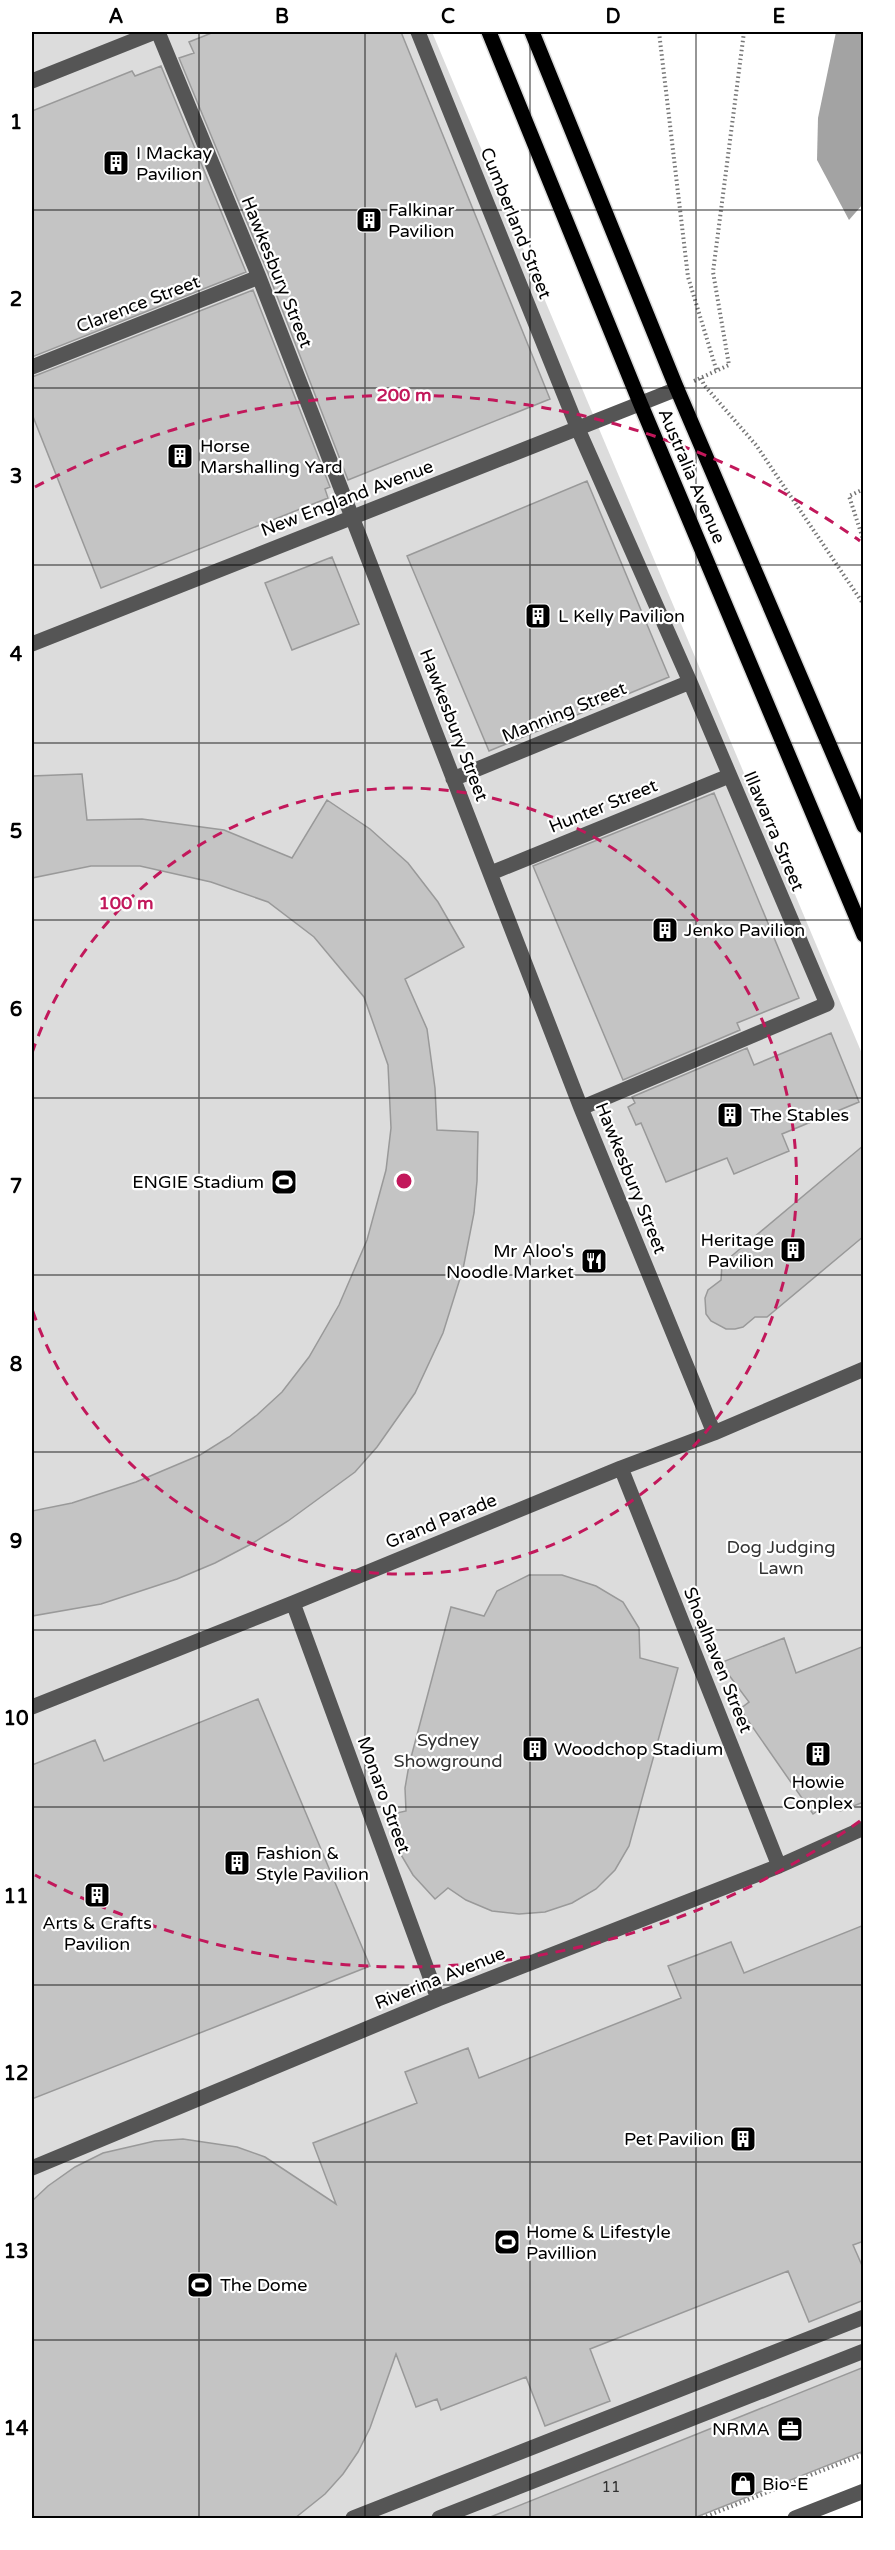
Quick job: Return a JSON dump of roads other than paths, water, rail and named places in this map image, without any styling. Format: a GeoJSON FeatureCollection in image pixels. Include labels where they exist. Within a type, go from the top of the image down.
{"type":"FeatureCollection","features":[{"type":"Feature","properties":{"kind":"main road","name":"Australia Avenue"},"geometry":{"type":"LineString","coordinates":[[489,32],[641,405],[864,934]]}},
{"type":"Feature","properties":{"kind":"main road","name":"Australia Avenue"},"geometry":{"type":"LineString","coordinates":[[532,32],[677,389],[864,826]]}},
{"type":"Feature","properties":{"kind":"street"},"geometry":{"type":"LineString","coordinates":[[32,81],[157,32]]}},
{"type":"Feature","properties":{"kind":"street","name":"Hawkesbury Street"},"geometry":{"type":"LineString","coordinates":[[157,32],[259,278],[581,1108],[714,1433]]}},
{"type":"Feature","properties":{"kind":"street","name":"Cumberland Street"},"geometry":{"type":"LineString","coordinates":[[418,32],[578,429]]}},
{"type":"Feature","properties":{"kind":"street","name":"Clarence Street"},"geometry":{"type":"LineString","coordinates":[[32,367],[259,278]]}},
{"type":"Feature","properties":{"kind":"street","name":"New England Avenue"},"geometry":{"type":"LineString","coordinates":[[32,644],[677,389]]}},
{"type":"Feature","properties":{"kind":"street","name":"Illawarra Street"},"geometry":{"type":"LineString","coordinates":[[578,429],[690,682],[827,1004],[581,1108]]}},
{"type":"Feature","properties":{"kind":"street","name":"Manning Street"},"geometry":{"type":"LineString","coordinates":[[453,779],[690,682]]}},
{"type":"Feature","properties":{"kind":"street","name":"Hunter Street"},"geometry":{"type":"LineString","coordinates":[[491,873],[729,776]]}},
{"type":"Feature","properties":{"kind":"street","name":"Grand Parade"},"geometry":{"type":"LineString","coordinates":[[32,1707],[621,1468],[714,1433],[864,1369]]}},
{"type":"Feature","properties":{"kind":"street","name":"Shoalhaven Street"},"geometry":{"type":"LineString","coordinates":[[621,1468],[779,1866]]}},
{"type":"Feature","properties":{"kind":"street","name":"Monaro Street"},"geometry":{"type":"LineString","coordinates":[[293,1603],[438,2000]]}},
{"type":"Feature","properties":{"kind":"street","name":"Riverina Avenue"},"geometry":{"type":"LineString","coordinates":[[32,2168],[438,2000],[779,1866],[864,1828]]}},
{"type":"Feature","properties":{"kind":"street"},"geometry":{"type":"LineString","coordinates":[[353,2518],[864,2317]]}},
{"type":"Feature","properties":{"kind":"street"},"geometry":{"type":"LineString","coordinates":[[439,2518],[864,2350]]}},
{"type":"Feature","properties":{"kind":"street"},"geometry":{"type":"LineString","coordinates":[[795,2518],[864,2491]]}},
{"type":"Feature","properties":{"kind":"place","name":"I Mackay Pavilion"},"geometry":{"type":"Point","coordinates":[116,163]}},
{"type":"Feature","properties":{"kind":"place","name":"Falkinar Pavilion"},"geometry":{"type":"Point","coordinates":[369,220]}},
{"type":"Feature","properties":{"kind":"place","name":"Horse Marshalling Yard"},"geometry":{"type":"Point","coordinates":[180,456]}},
{"type":"Feature","properties":{"kind":"place","name":"L Kelly Pavilion"},"geometry":{"type":"Point","coordinates":[538,616]}},
{"type":"Feature","properties":{"kind":"place","name":"Jenko Pavilion"},"geometry":{"type":"Point","coordinates":[665,930]}},
{"type":"Feature","properties":{"kind":"place","name":"The Stables"},"geometry":{"type":"Point","coordinates":[730,1115]}},
{"type":"Feature","properties":{"kind":"place","name":"ENGIE Stadium"},"geometry":{"type":"Point","coordinates":[284,1182]}},
{"type":"Feature","properties":{"kind":"place","name":"Heritage Pavilion"},"geometry":{"type":"Point","coordinates":[793,1250]}},
{"type":"Feature","properties":{"kind":"place","name":"Mr Aloo's Noodle Market"},"geometry":{"type":"Point","coordinates":[594,1261]}},
{"type":"Feature","properties":{"kind":"place","name":"Woodchop Stadium"},"geometry":{"type":"Point","coordinates":[535,1749]}},
{"type":"Feature","properties":{"kind":"place","name":"Howie Conplex"},"geometry":{"type":"Point","coordinates":[818,1754]}},
{"type":"Feature","properties":{"kind":"place","name":"Fashion & Style Pavilion"},"geometry":{"type":"Point","coordinates":[237,1863]}},
{"type":"Feature","properties":{"kind":"place","name":"Arts & Crafts Pavilion"},"geometry":{"type":"Point","coordinates":[97,1895]}},
{"type":"Feature","properties":{"kind":"place","name":"Pet Pavilion"},"geometry":{"type":"Point","coordinates":[743,2139]}},
{"type":"Feature","properties":{"kind":"place","name":"Home & Lifestyle Pavillion"},"geometry":{"type":"Point","coordinates":[507,2242]}},
{"type":"Feature","properties":{"kind":"place","name":"The Dome"},"geometry":{"type":"Point","coordinates":[200,2285]}},
{"type":"Feature","properties":{"kind":"place","name":"NRMA"},"geometry":{"type":"Point","coordinates":[790,2429]}},
{"type":"Feature","properties":{"kind":"place","name":"Bio-E"},"geometry":{"type":"Point","coordinates":[743,2484]}},
{"type":"Feature","properties":{"kind":"park label","name":"Dog Judging Lawn"},"geometry":{"type":"Point","coordinates":[781,1557]}},
{"type":"Feature","properties":{"kind":"park label","name":"Sydney Showground"},"geometry":{"type":"Point","coordinates":[448,1750]}}]}
